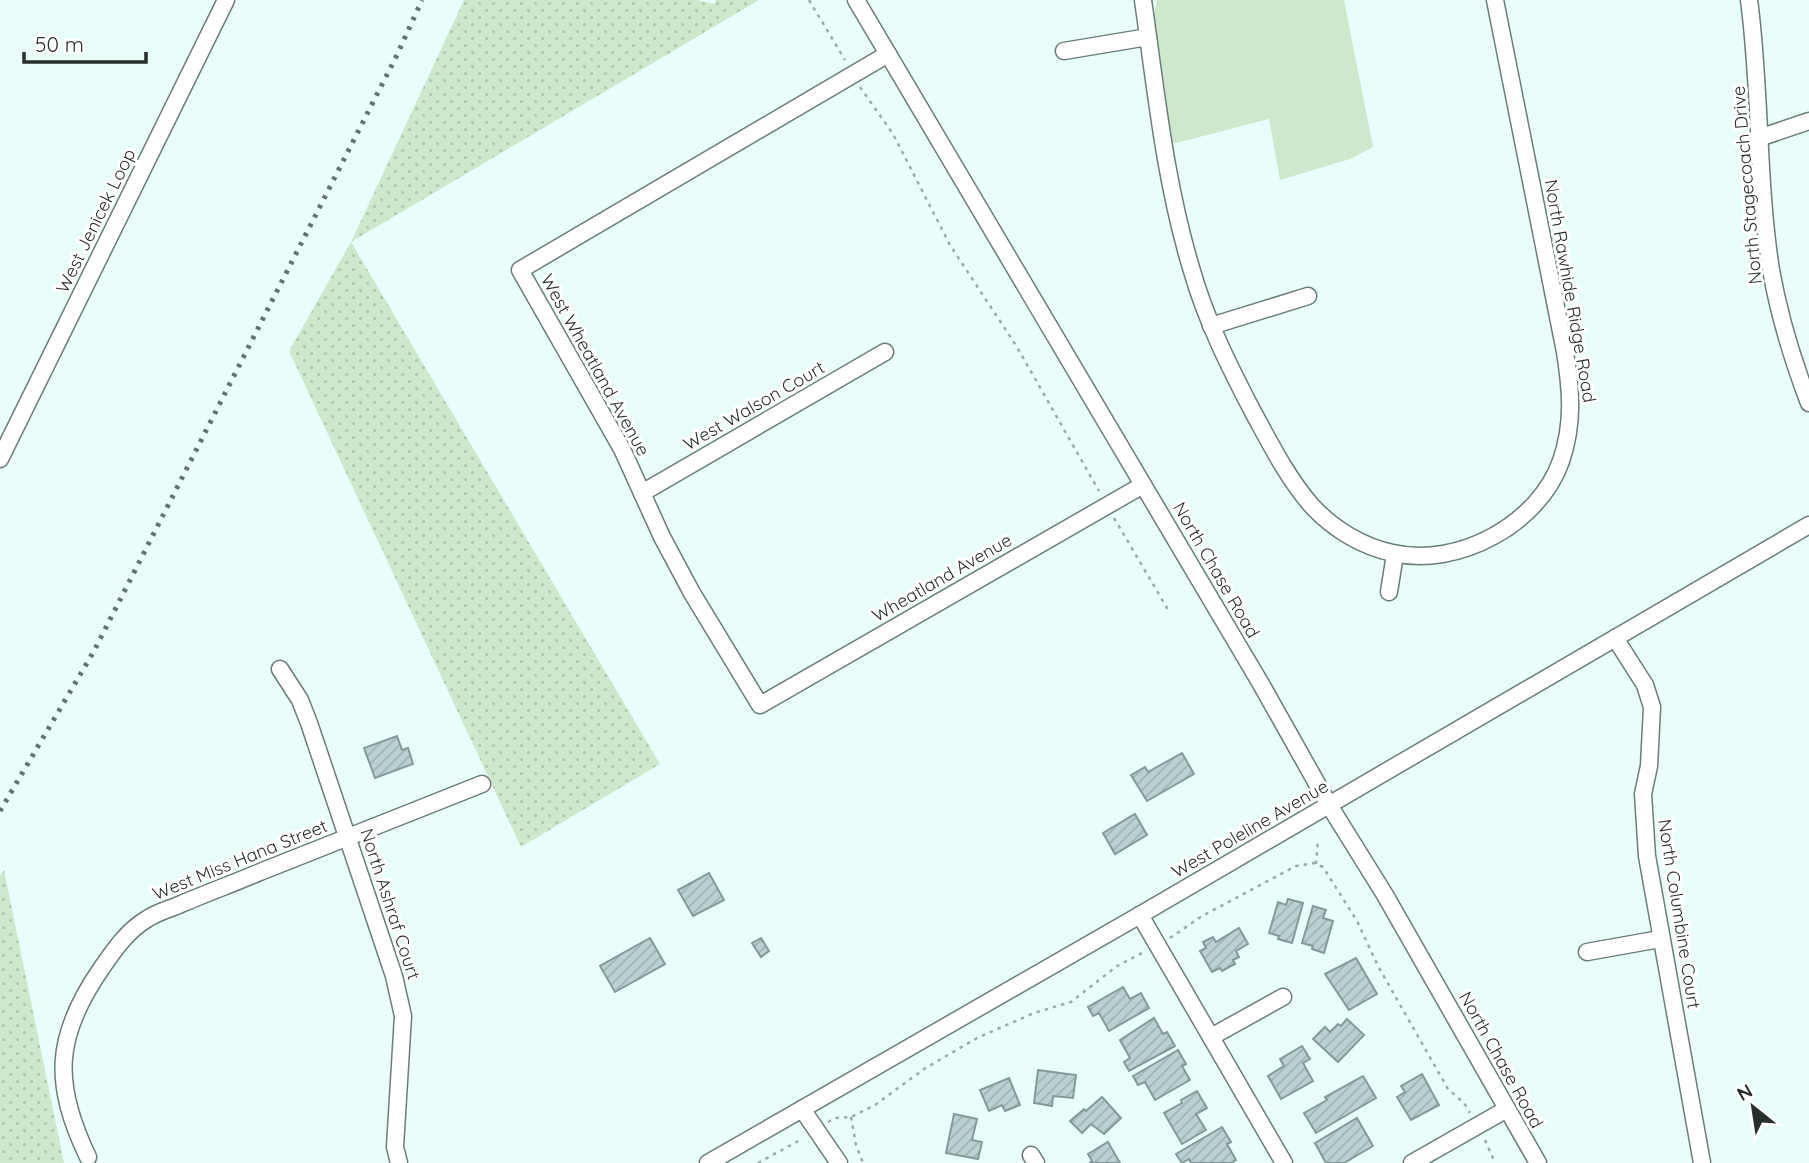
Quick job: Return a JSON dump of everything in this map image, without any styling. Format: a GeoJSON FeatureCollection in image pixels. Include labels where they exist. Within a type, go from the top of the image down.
{"type":"FeatureCollection","features":[{"type":"Feature","properties":{"kind":"street","name":"West Jenicek Loop"},"geometry":{"type":"LineString","coordinates":[[0,459],[226,0]]}},
{"type":"Feature","properties":{"kind":"street","name":"North Chase Road"},"geometry":{"type":"LineString","coordinates":[[856,0],[1329,805],[1385,895],[1538,1163]]}},
{"type":"Feature","properties":{"kind":"street","name":"North Rawhide Ridge Road"},"geometry":{"type":"LineString","coordinates":[[1143,0],[1163,148],[1192,273],[1211,326],[1262,429],[1311,505],[1327,520],[1357,540],[1395,554],[1435,555],[1462,550],[1490,538],[1515,522],[1535,503],[1554,475],[1561,462],[1569,430],[1571,394],[1565,352],[1496,0]]}},
{"type":"Feature","properties":{"kind":"street","name":"North Stagecoach Drive"},"geometry":{"type":"LineString","coordinates":[[1749,0],[1772,271],[1802,365],[1809,403]]}},
{"type":"Feature","properties":{"kind":"street"},"geometry":{"type":"LineString","coordinates":[[1064,51],[1148,37]]}},
{"type":"Feature","properties":{"kind":"street","name":"West Wheatland Avenue"},"geometry":{"type":"LineString","coordinates":[[760,705],[692,593],[600,408],[520,270],[888,54]]}},
{"type":"Feature","properties":{"kind":"street"},"geometry":{"type":"LineString","coordinates":[[1759,138],[1809,121]]}},
{"type":"Feature","properties":{"kind":"street"},"geometry":{"type":"LineString","coordinates":[[1211,326],[1308,296]]}},
{"type":"Feature","properties":{"kind":"street","name":"West Walson Court"},"geometry":{"type":"LineString","coordinates":[[642,493],[885,352]]}},
{"type":"Feature","properties":{"kind":"street","name":"Wheatland Avenue"},"geometry":{"type":"LineString","coordinates":[[760,705],[1143,485]]}},
{"type":"Feature","properties":{"kind":"street","name":"West Poleline Avenue"},"geometry":{"type":"LineString","coordinates":[[708,1163],[1809,525]]}},
{"type":"Feature","properties":{"kind":"street"},"geometry":{"type":"LineString","coordinates":[[1389,592],[1395,554]]}},
{"type":"Feature","properties":{"kind":"street","name":"North Columbine Court"},"geometry":{"type":"LineString","coordinates":[[1615,638],[1645,685],[1652,707],[1649,766],[1643,794],[1647,856],[1702,1163]]}},
{"type":"Feature","properties":{"kind":"street","name":"North Ashraf Court"},"geometry":{"type":"LineString","coordinates":[[280,669],[300,701],[309,723],[394,976],[403,1016],[395,1147],[398,1163]]}},
{"type":"Feature","properties":{"kind":"street","name":"West Miss Hana Street"},"geometry":{"type":"LineString","coordinates":[[88,1157],[73,1127],[62,1074],[66,1036],[79,1005],[117,946],[148,918],[482,784]]}},
{"type":"Feature","properties":{"kind":"street"},"geometry":{"type":"LineString","coordinates":[[1140,915],[1284,1163]]}},
{"type":"Feature","properties":{"kind":"street"},"geometry":{"type":"LineString","coordinates":[[1587,952],[1660,939]]}},
{"type":"Feature","properties":{"kind":"street"},"geometry":{"type":"LineString","coordinates":[[1211,1037],[1283,997]]}},
{"type":"Feature","properties":{"kind":"street"},"geometry":{"type":"LineString","coordinates":[[802,1109],[839,1163]]}},
{"type":"Feature","properties":{"kind":"street"},"geometry":{"type":"LineString","coordinates":[[1412,1163],[1507,1109]]}},
{"type":"Feature","properties":{"kind":"path"},"geometry":{"type":"LineString","coordinates":[[809,0],[865,95],[893,134],[950,244],[1017,347],[1170,613]]}},
{"type":"Feature","properties":{"kind":"path"},"geometry":{"type":"LineString","coordinates":[[1316,864],[1318,840]]}},
{"type":"Feature","properties":{"kind":"path"},"geometry":{"type":"LineString","coordinates":[[758,1163],[789,1148],[835,1118],[851,1116],[876,1104],[924,1069],[978,1038],[1034,1013],[1071,1002],[1116,966],[1176,935],[1202,916],[1296,866],[1316,864],[1324,866],[1336,883],[1378,966],[1448,1089],[1464,1103],[1495,1163]]}},
{"type":"Feature","properties":{"kind":"path"},"geometry":{"type":"LineString","coordinates":[[851,1116],[853,1134],[863,1163]]}},
{"type":"Feature","properties":{"kind":"green space"},"geometry":{"type":"Polygon","coordinates":[[[464,0],[697,0],[715,4],[716,0],[759,0],[351,242],[464,0]]]}},
{"type":"Feature","properties":{"kind":"green space"},"geometry":{"type":"Polygon","coordinates":[[[1157,0],[1344,0],[1373,147],[1350,159],[1280,180],[1269,119],[1172,144],[1154,13],[1157,0]]]}},
{"type":"Feature","properties":{"kind":"green space"},"geometry":{"type":"Polygon","coordinates":[[[351,242],[660,764],[521,847],[289,351],[351,242]]]}},
{"type":"Feature","properties":{"kind":"green space"},"geometry":{"type":"Polygon","coordinates":[[[4,870],[64,1163],[0,1163],[0,876],[4,870]]]}},
{"type":"Feature","properties":{"kind":"building"},"geometry":{"type":"Polygon","coordinates":[[[397,736],[402,750],[408,748],[413,764],[375,778],[364,748],[397,736]]]}},
{"type":"Feature","properties":{"kind":"building"},"geometry":{"type":"Polygon","coordinates":[[[1182,753],[1194,774],[1147,801],[1131,775],[1145,767],[1148,772],[1182,753]]]}},
{"type":"Feature","properties":{"kind":"building"},"geometry":{"type":"Polygon","coordinates":[[[1135,814],[1147,835],[1115,854],[1103,833],[1135,814]]]}},
{"type":"Feature","properties":{"kind":"building"},"geometry":{"type":"Polygon","coordinates":[[[709,873],[724,900],[693,916],[678,890],[709,873]]]}},
{"type":"Feature","properties":{"kind":"building"},"geometry":{"type":"Polygon","coordinates":[[[1288,899],[1303,903],[1292,943],[1269,933],[1278,902],[1286,905],[1288,899]]]}},
{"type":"Feature","properties":{"kind":"building"},"geometry":{"type":"Polygon","coordinates":[[[1313,906],[1326,910],[1323,918],[1333,921],[1324,953],[1302,943],[1313,906]]]}},
{"type":"Feature","properties":{"kind":"building"},"geometry":{"type":"Polygon","coordinates":[[[1239,928],[1248,944],[1236,951],[1239,957],[1233,960],[1235,964],[1222,971],[1220,968],[1212,972],[1200,951],[1206,948],[1203,942],[1213,937],[1216,942],[1239,928]]]}},
{"type":"Feature","properties":{"kind":"building"},"geometry":{"type":"Polygon","coordinates":[[[650,938],[665,964],[615,992],[600,966],[650,938]]]}},
{"type":"Feature","properties":{"kind":"building"},"geometry":{"type":"Polygon","coordinates":[[[761,938],[769,951],[761,957],[752,943],[761,938]]]}},
{"type":"Feature","properties":{"kind":"building"},"geometry":{"type":"Polygon","coordinates":[[[1356,958],[1377,994],[1349,1010],[1325,974],[1356,958]]]}},
{"type":"Feature","properties":{"kind":"building"},"geometry":{"type":"Polygon","coordinates":[[[1123,987],[1130,999],[1141,993],[1149,1008],[1109,1031],[1099,1013],[1093,1016],[1088,1007],[1123,987]]]}},
{"type":"Feature","properties":{"kind":"building"},"geometry":{"type":"Polygon","coordinates":[[[1154,1018],[1163,1034],[1167,1032],[1175,1046],[1129,1071],[1124,1062],[1130,1058],[1120,1040],[1154,1018]]]}},
{"type":"Feature","properties":{"kind":"building"},"geometry":{"type":"Polygon","coordinates":[[[1347,1019],[1364,1035],[1338,1062],[1313,1039],[1325,1027],[1330,1032],[1347,1019]]]}},
{"type":"Feature","properties":{"kind":"building"},"geometry":{"type":"Polygon","coordinates":[[[1302,1046],[1310,1059],[1303,1063],[1313,1081],[1281,1099],[1268,1076],[1284,1066],[1280,1059],[1302,1046]]]}},
{"type":"Feature","properties":{"kind":"building"},"geometry":{"type":"Polygon","coordinates":[[[1178,1050],[1186,1064],[1182,1066],[1190,1080],[1155,1100],[1145,1082],[1138,1085],[1133,1076],[1178,1050]]]}},
{"type":"Feature","properties":{"kind":"building"},"geometry":{"type":"Polygon","coordinates":[[[1038,1070],[1076,1075],[1073,1098],[1053,1096],[1052,1106],[1034,1103],[1038,1070]]]}},
{"type":"Feature","properties":{"kind":"building"},"geometry":{"type":"Polygon","coordinates":[[[1422,1074],[1439,1105],[1411,1120],[1397,1097],[1405,1092],[1401,1086],[1422,1074]]]}},
{"type":"Feature","properties":{"kind":"building"},"geometry":{"type":"Polygon","coordinates":[[[1363,1076],[1376,1098],[1316,1133],[1304,1113],[1327,1100],[1325,1097],[1363,1076]]]}},
{"type":"Feature","properties":{"kind":"building"},"geometry":{"type":"Polygon","coordinates":[[[1009,1078],[1020,1105],[1005,1111],[1002,1105],[989,1111],[980,1090],[1009,1078]]]}},
{"type":"Feature","properties":{"kind":"building"},"geometry":{"type":"Polygon","coordinates":[[[1197,1091],[1207,1108],[1196,1114],[1206,1130],[1182,1144],[1164,1113],[1197,1091]]]}},
{"type":"Feature","properties":{"kind":"building"},"geometry":{"type":"Polygon","coordinates":[[[1102,1097],[1121,1118],[1104,1134],[1091,1124],[1082,1133],[1070,1121],[1102,1097]]]}},
{"type":"Feature","properties":{"kind":"building"},"geometry":{"type":"Polygon","coordinates":[[[954,1114],[977,1119],[972,1140],[982,1142],[978,1159],[946,1153],[954,1114]]]}},
{"type":"Feature","properties":{"kind":"building"},"geometry":{"type":"Polygon","coordinates":[[[1357,1118],[1373,1146],[1344,1163],[1326,1163],[1315,1143],[1357,1118]]]}},
{"type":"Feature","properties":{"kind":"building"},"geometry":{"type":"Polygon","coordinates":[[[1222,1127],[1231,1142],[1227,1144],[1236,1160],[1232,1163],[1191,1163],[1189,1159],[1182,1163],[1176,1154],[1222,1127]]]}},
{"type":"Feature","properties":{"kind":"building"},"geometry":{"type":"Polygon","coordinates":[[[1108,1142],[1120,1163],[1090,1163],[1092,1161],[1088,1154],[1108,1142]]]}},
{"type":"Feature","properties":{"kind":"railway"},"geometry":{"type":"LineString","coordinates":[[0,811],[94,651],[397,55],[422,0]]}}]}
